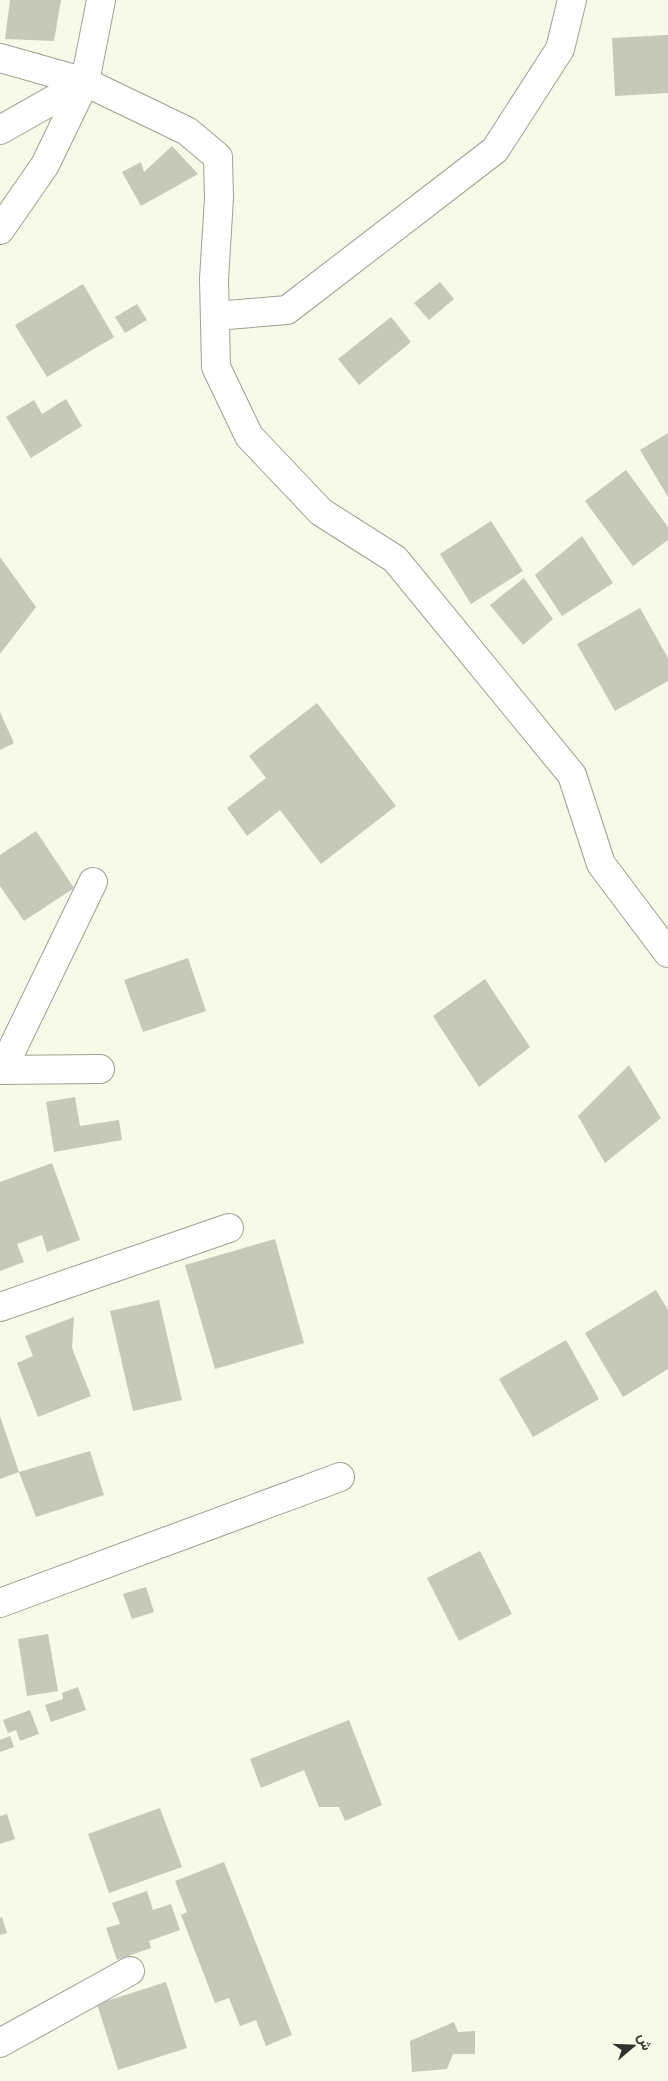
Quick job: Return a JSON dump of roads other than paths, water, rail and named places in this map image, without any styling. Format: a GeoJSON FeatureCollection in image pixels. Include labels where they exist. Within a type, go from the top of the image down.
{"type":"FeatureCollection","features":[{"type":"Feature","properties":{"kind":"street"},"geometry":{"type":"LineString","coordinates":[[0,230],[45,165],[85,82],[101,0]]}},
{"type":"Feature","properties":{"kind":"street"},"geometry":{"type":"LineString","coordinates":[[215,316],[288,310],[495,150],[560,49],[572,0]]}},
{"type":"Feature","properties":{"kind":"street"},"geometry":{"type":"LineString","coordinates":[[0,58],[85,82],[187,131],[218,157],[219,198],[214,279],[216,367],[249,436],[321,512],[395,559],[566,767],[572,775],[601,864],[668,953]]}},
{"type":"Feature","properties":{"kind":"street"},"geometry":{"type":"LineString","coordinates":[[0,130],[85,82]]}},
{"type":"Feature","properties":{"kind":"street"},"geometry":{"type":"LineString","coordinates":[[93,882],[1,1070],[100,1069]]}},
{"type":"Feature","properties":{"kind":"street"},"geometry":{"type":"LineString","coordinates":[[0,1307],[229,1228]]}},
{"type":"Feature","properties":{"kind":"street"},"geometry":{"type":"LineString","coordinates":[[0,1603],[340,1477]]}},
{"type":"Feature","properties":{"kind":"street"},"geometry":{"type":"LineString","coordinates":[[0,2043],[130,1971]]}}]}
